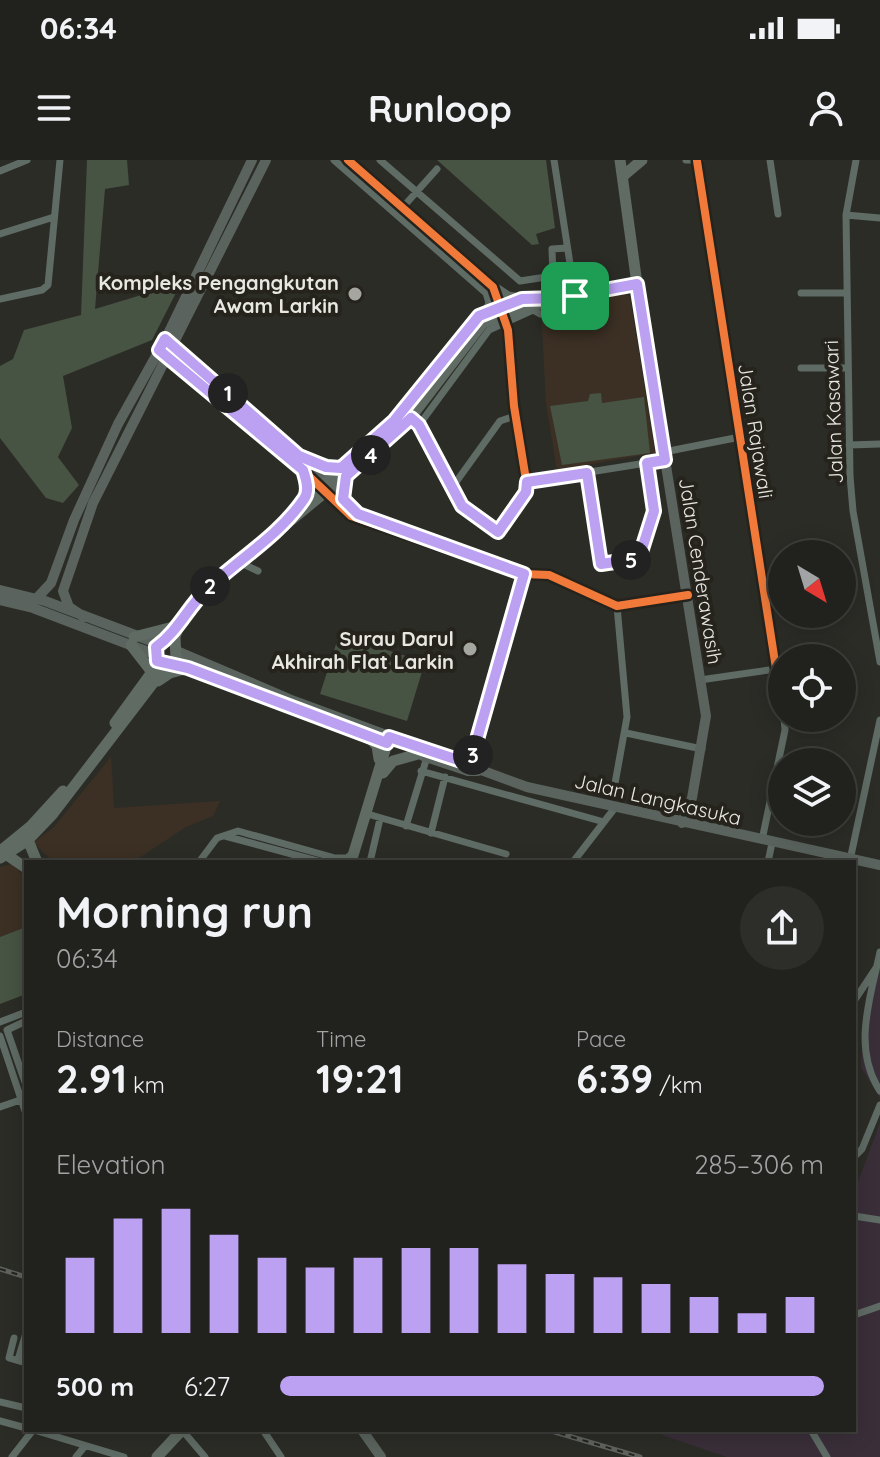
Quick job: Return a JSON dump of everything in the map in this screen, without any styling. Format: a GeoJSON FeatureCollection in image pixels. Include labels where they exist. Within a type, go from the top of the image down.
{"type":"FeatureCollection","features":[{"type":"Feature","properties":{"kind":"main road","name":"Jalan Cenderawasih"},"geometry":{"type":"LineString","coordinates":[[620,160],[637,284]]}},
{"type":"Feature","properties":{"kind":"main road"},"geometry":{"type":"LineString","coordinates":[[623,176],[642,160]]}},
{"type":"Feature","properties":{"kind":"main road"},"geometry":{"type":"LineString","coordinates":[[493,287],[512,299],[522,299],[561,298],[637,284]]}},
{"type":"Feature","properties":{"kind":"main road"},"geometry":{"type":"LineString","coordinates":[[2,855],[28,840],[73,791],[153,678],[158,650],[205,591],[344,472],[415,421],[483,323],[561,298]]}},
{"type":"Feature","properties":{"kind":"main road"},"geometry":{"type":"LineString","coordinates":[[504,315],[522,299]]}},
{"type":"Feature","properties":{"kind":"main road"},"geometry":{"type":"LineString","coordinates":[[303,470],[307,483],[341,501],[344,472],[394,421],[471,324],[485,312],[504,315]]}},
{"type":"Feature","properties":{"kind":"main road"},"geometry":{"type":"LineString","coordinates":[[299,456],[344,472]]}},
{"type":"Feature","properties":{"kind":"main road"},"geometry":{"type":"LineString","coordinates":[[153,678],[132,641],[178,626]]}},
{"type":"Feature","properties":{"kind":"main road"},"geometry":{"type":"LineString","coordinates":[[153,678],[170,673],[181,656],[178,626]]}},
{"type":"Feature","properties":{"kind":"main road"},"geometry":{"type":"LineString","coordinates":[[158,650],[181,656]]}},
{"type":"Feature","properties":{"kind":"main road"},"geometry":{"type":"LineString","coordinates":[[158,650],[169,665]]}},
{"type":"Feature","properties":{"kind":"main road"},"geometry":{"type":"LineString","coordinates":[[2,855],[66,787],[153,678],[181,656]]}},
{"type":"Feature","properties":{"kind":"main road"},"geometry":{"type":"LineString","coordinates":[[354,859],[376,817],[381,768],[377,746],[367,735]]}},
{"type":"Feature","properties":{"kind":"main road"},"geometry":{"type":"LineString","coordinates":[[354,859],[391,741]]}},
{"type":"Feature","properties":{"kind":"main road"},"geometry":{"type":"LineString","coordinates":[[381,768],[393,761],[422,756]]}},
{"type":"Feature","properties":{"kind":"main road"},"geometry":{"type":"LineString","coordinates":[[28,840],[36,860]]}},
{"type":"Feature","properties":{"kind":"main road"},"geometry":{"type":"LineString","coordinates":[[2,855],[24,867]]}},
{"type":"Feature","properties":{"kind":"main road"},"geometry":{"type":"LineString","coordinates":[[154,1457],[173,1432]]}},
{"type":"Feature","properties":{"kind":"main road"},"geometry":{"type":"LineString","coordinates":[[154,1457],[180,1432]]}},
{"type":"Feature","properties":{"kind":"street"},"geometry":{"type":"LineString","coordinates":[[0,171],[27,160]]}},
{"type":"Feature","properties":{"kind":"street"},"geometry":{"type":"LineString","coordinates":[[0,299],[45,288],[60,160]]}},
{"type":"Feature","properties":{"kind":"street"},"geometry":{"type":"LineString","coordinates":[[37,598],[51,583],[84,497],[266,160]]}},
{"type":"Feature","properties":{"kind":"street"},"geometry":{"type":"LineString","coordinates":[[334,160],[486,293],[489,303],[485,312]]}},
{"type":"Feature","properties":{"kind":"street"},"geometry":{"type":"LineString","coordinates":[[348,160],[493,287],[504,315],[515,416],[527,482],[526,492],[498,532],[464,509],[415,421]]}},
{"type":"Feature","properties":{"kind":"street"},"geometry":{"type":"LineString","coordinates":[[380,160],[520,281],[553,276],[552,249],[567,248]]}},
{"type":"Feature","properties":{"kind":"street"},"geometry":{"type":"LineString","coordinates":[[554,160],[575,296]]}},
{"type":"Feature","properties":{"kind":"street"},"geometry":{"type":"LineString","coordinates":[[686,160],[699,160]]}},
{"type":"Feature","properties":{"kind":"street","name":"Jalan Rajawali"},"geometry":{"type":"LineString","coordinates":[[699,160],[772,644]]}},
{"type":"Feature","properties":{"kind":"street"},"geometry":{"type":"LineString","coordinates":[[770,160],[778,214]]}},
{"type":"Feature","properties":{"kind":"street","name":"Jalan Kasawari"},"geometry":{"type":"LineString","coordinates":[[856,160],[846,215],[849,445],[853,511],[880,662]]}},
{"type":"Feature","properties":{"kind":"street"},"geometry":{"type":"LineString","coordinates":[[170,342],[182,328],[251,161]]}},
{"type":"Feature","properties":{"kind":"street"},"geometry":{"type":"LineString","coordinates":[[403,207],[437,169]]}},
{"type":"Feature","properties":{"kind":"street"},"geometry":{"type":"LineString","coordinates":[[846,215],[880,218]]}},
{"type":"Feature","properties":{"kind":"street"},"geometry":{"type":"LineString","coordinates":[[0,234],[54,217]]}},
{"type":"Feature","properties":{"kind":"street"},"geometry":{"type":"LineString","coordinates":[[464,261],[478,245]]}},
{"type":"Feature","properties":{"kind":"street","name":"Jalan Cenderawasih"},"geometry":{"type":"LineString","coordinates":[[637,284],[706,716],[686,823]]}},
{"type":"Feature","properties":{"kind":"street"},"geometry":{"type":"LineString","coordinates":[[801,293],[846,293]]}},
{"type":"Feature","properties":{"kind":"street"},"geometry":{"type":"LineString","coordinates":[[504,315],[533,310],[540,314]]}},
{"type":"Feature","properties":{"kind":"street"},"geometry":{"type":"LineString","coordinates":[[182,328],[184,362]]}},
{"type":"Feature","properties":{"kind":"street"},"geometry":{"type":"LineString","coordinates":[[170,342],[184,362],[322,490],[358,514],[524,574],[549,575],[617,606],[688,595]]}},
{"type":"Feature","properties":{"kind":"street"},"geometry":{"type":"LineString","coordinates":[[163,354],[184,362],[299,456],[322,490]]}},
{"type":"Feature","properties":{"kind":"street"},"geometry":{"type":"LineString","coordinates":[[84,617],[69,607],[64,586],[93,503],[158,375],[163,354]]}},
{"type":"Feature","properties":{"kind":"street"},"geometry":{"type":"LineString","coordinates":[[158,375],[184,362]]}},
{"type":"Feature","properties":{"kind":"street"},"geometry":{"type":"LineString","coordinates":[[801,368],[847,368]]}},
{"type":"Feature","properties":{"kind":"street"},"geometry":{"type":"LineString","coordinates":[[451,489],[500,421],[515,416]]}},
{"type":"Feature","properties":{"kind":"street"},"geometry":{"type":"LineString","coordinates":[[527,482],[647,463],[740,437]]}},
{"type":"Feature","properties":{"kind":"street"},"geometry":{"type":"LineString","coordinates":[[849,445],[880,444]]}},
{"type":"Feature","properties":{"kind":"street"},"geometry":{"type":"LineString","coordinates":[[587,473],[601,564],[635,559],[641,552],[654,511],[647,463]]}},
{"type":"Feature","properties":{"kind":"street"},"geometry":{"type":"LineString","coordinates":[[238,561],[258,571]]}},
{"type":"Feature","properties":{"kind":"street"},"geometry":{"type":"LineString","coordinates":[[472,769],[524,574]]}},
{"type":"Feature","properties":{"kind":"street"},"geometry":{"type":"LineString","coordinates":[[0,590],[37,598],[132,641]]}},
{"type":"Feature","properties":{"kind":"street"},"geometry":{"type":"LineString","coordinates":[[0,600],[158,650]]}},
{"type":"Feature","properties":{"kind":"street"},"geometry":{"type":"LineString","coordinates":[[617,606],[626,733],[614,790],[622,792]]}},
{"type":"Feature","properties":{"kind":"street","name":"Jalan Langkasuka"},"geometry":{"type":"LineString","coordinates":[[181,656],[391,741],[472,769]]}},
{"type":"Feature","properties":{"kind":"street","name":"Jalan Langkasuka"},"geometry":{"type":"LineString","coordinates":[[181,656],[422,756],[614,809],[850,860]]}},
{"type":"Feature","properties":{"kind":"street"},"geometry":{"type":"LineString","coordinates":[[700,680],[768,670]]}},
{"type":"Feature","properties":{"kind":"street"},"geometry":{"type":"LineString","coordinates":[[850,860],[876,757],[880,720]]}},
{"type":"Feature","properties":{"kind":"street"},"geometry":{"type":"LineString","coordinates":[[768,860],[767,842],[785,732]]}},
{"type":"Feature","properties":{"kind":"street"},"geometry":{"type":"LineString","coordinates":[[626,733],[702,749]]}},
{"type":"Feature","properties":{"kind":"street"},"geometry":{"type":"LineString","coordinates":[[406,826],[422,756]]}},
{"type":"Feature","properties":{"kind":"street"},"geometry":{"type":"LineString","coordinates":[[421,771],[604,822]]}},
{"type":"Feature","properties":{"kind":"street"},"geometry":{"type":"LineString","coordinates":[[431,833],[445,777]]}},
{"type":"Feature","properties":{"kind":"street"},"geometry":{"type":"LineString","coordinates":[[575,860],[614,809]]}},
{"type":"Feature","properties":{"kind":"street"},"geometry":{"type":"LineString","coordinates":[[370,860],[376,817],[506,854]]}},
{"type":"Feature","properties":{"kind":"street"},"geometry":{"type":"LineString","coordinates":[[201,860],[223,835],[238,831],[342,859],[354,859]]}},
{"type":"Feature","properties":{"kind":"street"},"geometry":{"type":"LineString","coordinates":[[223,835],[314,860]]}},
{"type":"Feature","properties":{"kind":"street","name":"Jalan Langkasuka"},"geometry":{"type":"LineString","coordinates":[[856,861],[880,865]]}},
{"type":"Feature","properties":{"kind":"street"},"geometry":{"type":"LineString","coordinates":[[880,952],[864,1035],[867,1064],[880,1091]]}},
{"type":"Feature","properties":{"kind":"street"},"geometry":{"type":"LineString","coordinates":[[856,998],[877,966]]}},
{"type":"Feature","properties":{"kind":"street"},"geometry":{"type":"LineString","coordinates":[[0,1022],[24,1013]]}},
{"type":"Feature","properties":{"kind":"street"},"geometry":{"type":"LineString","coordinates":[[8,1065],[22,1060],[7,1030],[9,1026],[24,1022]]}},
{"type":"Feature","properties":{"kind":"street"},"geometry":{"type":"LineString","coordinates":[[0,1036],[8,1065],[24,1099],[0,1107]]}},
{"type":"Feature","properties":{"kind":"street"},"geometry":{"type":"LineString","coordinates":[[856,1155],[862,1149],[880,1105]]}},
{"type":"Feature","properties":{"kind":"street"},"geometry":{"type":"LineString","coordinates":[[856,1216],[880,1220]]}},
{"type":"Feature","properties":{"kind":"street"},"geometry":{"type":"LineString","coordinates":[[856,1314],[880,1306]]}},
{"type":"Feature","properties":{"kind":"street"},"geometry":{"type":"LineString","coordinates":[[14,1338],[9,1358],[22,1362],[24,1346]]}},
{"type":"Feature","properties":{"kind":"street"},"geometry":{"type":"LineString","coordinates":[[0,1402],[24,1408]]}},
{"type":"Feature","properties":{"kind":"street"},"geometry":{"type":"LineString","coordinates":[[0,1421],[24,1427]]}},
{"type":"Feature","properties":{"kind":"street"},"geometry":{"type":"LineString","coordinates":[[12,1457],[32,1432]]}},
{"type":"Feature","properties":{"kind":"street"},"geometry":{"type":"LineString","coordinates":[[46,1432],[124,1457]]}},
{"type":"Feature","properties":{"kind":"street"},"geometry":{"type":"LineString","coordinates":[[184,1432],[205,1457]]}},
{"type":"Feature","properties":{"kind":"street"},"geometry":{"type":"LineString","coordinates":[[264,1432],[281,1457]]}},
{"type":"Feature","properties":{"kind":"street"},"geometry":{"type":"LineString","coordinates":[[363,1432],[381,1457]]}},
{"type":"Feature","properties":{"kind":"street"},"geometry":{"type":"LineString","coordinates":[[812,1432],[827,1457]]}},
{"type":"Feature","properties":{"kind":"street"},"geometry":{"type":"LineString","coordinates":[[76,1457],[85,1446]]}},
{"type":"Feature","properties":{"kind":"shaded area"},"geometry":{"type":"Polygon","coordinates":[[[626,294],[630,297],[655,453],[557,470],[546,403],[541,306],[626,294]]]}},
{"type":"Feature","properties":{"kind":"shaded area"},"geometry":{"type":"Polygon","coordinates":[[[111,757],[114,808],[220,801],[213,816],[186,827],[136,860],[52,860],[33,843],[54,827],[111,757]]]}},
{"type":"Feature","properties":{"kind":"shaded area"},"geometry":{"type":"Polygon","coordinates":[[[12,864],[24,876],[24,995],[0,1004],[0,867],[12,864]]]}},
{"type":"Feature","properties":{"kind":"shaded area"},"geometry":{"type":"Polygon","coordinates":[[[880,949],[880,1098],[861,1067],[865,1002],[880,949]]]}},
{"type":"Feature","properties":{"kind":"shaded area"},"geometry":{"type":"Polygon","coordinates":[[[880,1123],[880,1457],[727,1457],[662,1435],[661,1432],[856,1432],[856,1187],[880,1123]]]}},
{"type":"Feature","properties":{"kind":"green space"},"geometry":{"type":"Polygon","coordinates":[[[87,160],[127,160],[129,185],[105,189],[95,309],[181,283],[152,340],[63,376],[72,428],[58,457],[79,485],[63,503],[46,498],[0,438],[0,366],[13,359],[24,330],[81,315],[87,160]]]}},
{"type":"Feature","properties":{"kind":"green space"},"geometry":{"type":"Polygon","coordinates":[[[437,160],[546,160],[555,228],[536,234],[539,244],[532,245],[437,160]]]}},
{"type":"Feature","properties":{"kind":"green space"},"geometry":{"type":"Polygon","coordinates":[[[601,393],[602,403],[644,397],[650,453],[562,465],[550,406],[588,401],[590,394],[601,393]]]}},
{"type":"Feature","properties":{"kind":"green space"},"geometry":{"type":"Polygon","coordinates":[[[339,635],[425,662],[407,721],[320,694],[339,635]]]}},
{"type":"Feature","properties":{"kind":"green space"},"geometry":{"type":"Polygon","coordinates":[[[24,928],[24,995],[0,1004],[0,937],[24,928]]]}},
{"type":"Feature","properties":{"kind":"railway"},"geometry":{"type":"LineString","coordinates":[[0,1269],[24,1276]]}},
{"type":"Feature","properties":{"kind":"railway"},"geometry":{"type":"LineString","coordinates":[[555,1432],[640,1457]]}},
{"type":"Feature","properties":{"kind":"cycle path"},"geometry":{"type":"LineString","coordinates":[[348,160],[493,287],[508,330],[514,406],[527,486],[498,532],[462,506],[419,425],[411,418]]}},
{"type":"Feature","properties":{"kind":"cycle path"},"geometry":{"type":"LineString","coordinates":[[697,161],[772,644]]}},
{"type":"Feature","properties":{"kind":"cycle path"},"geometry":{"type":"LineString","coordinates":[[159,350],[275,444],[351,516],[524,574],[549,575],[617,606],[688,595]]}},
{"type":"Feature","properties":{"kind":"place","name":"Kompleks Pengangkutan Awam Larkin"},"geometry":{"type":"Point","coordinates":[355,294]}},
{"type":"Feature","properties":{"kind":"place","name":"Surau Darul Akhirah Flat Larkin"},"geometry":{"type":"Point","coordinates":[470,649]}},
{"type":"Feature","properties":{"kind":"route"},"geometry":{"type":"LineString","coordinates":[[637,284],[665,460],[647,463],[654,511],[639,557],[601,564],[587,473],[527,482],[526,492],[498,532],[462,506],[419,425],[411,418],[346,476],[344,482],[343,499],[358,514],[524,574],[470,764],[389,737],[387,743],[188,668],[163,665],[157,661],[154,654],[156,647],[170,636],[191,606],[277,529],[306,498],[307,489],[303,470],[159,350],[165,339],[299,456],[326,467],[341,468],[394,421],[479,316],[522,299],[575,296],[637,284]]}}]}
